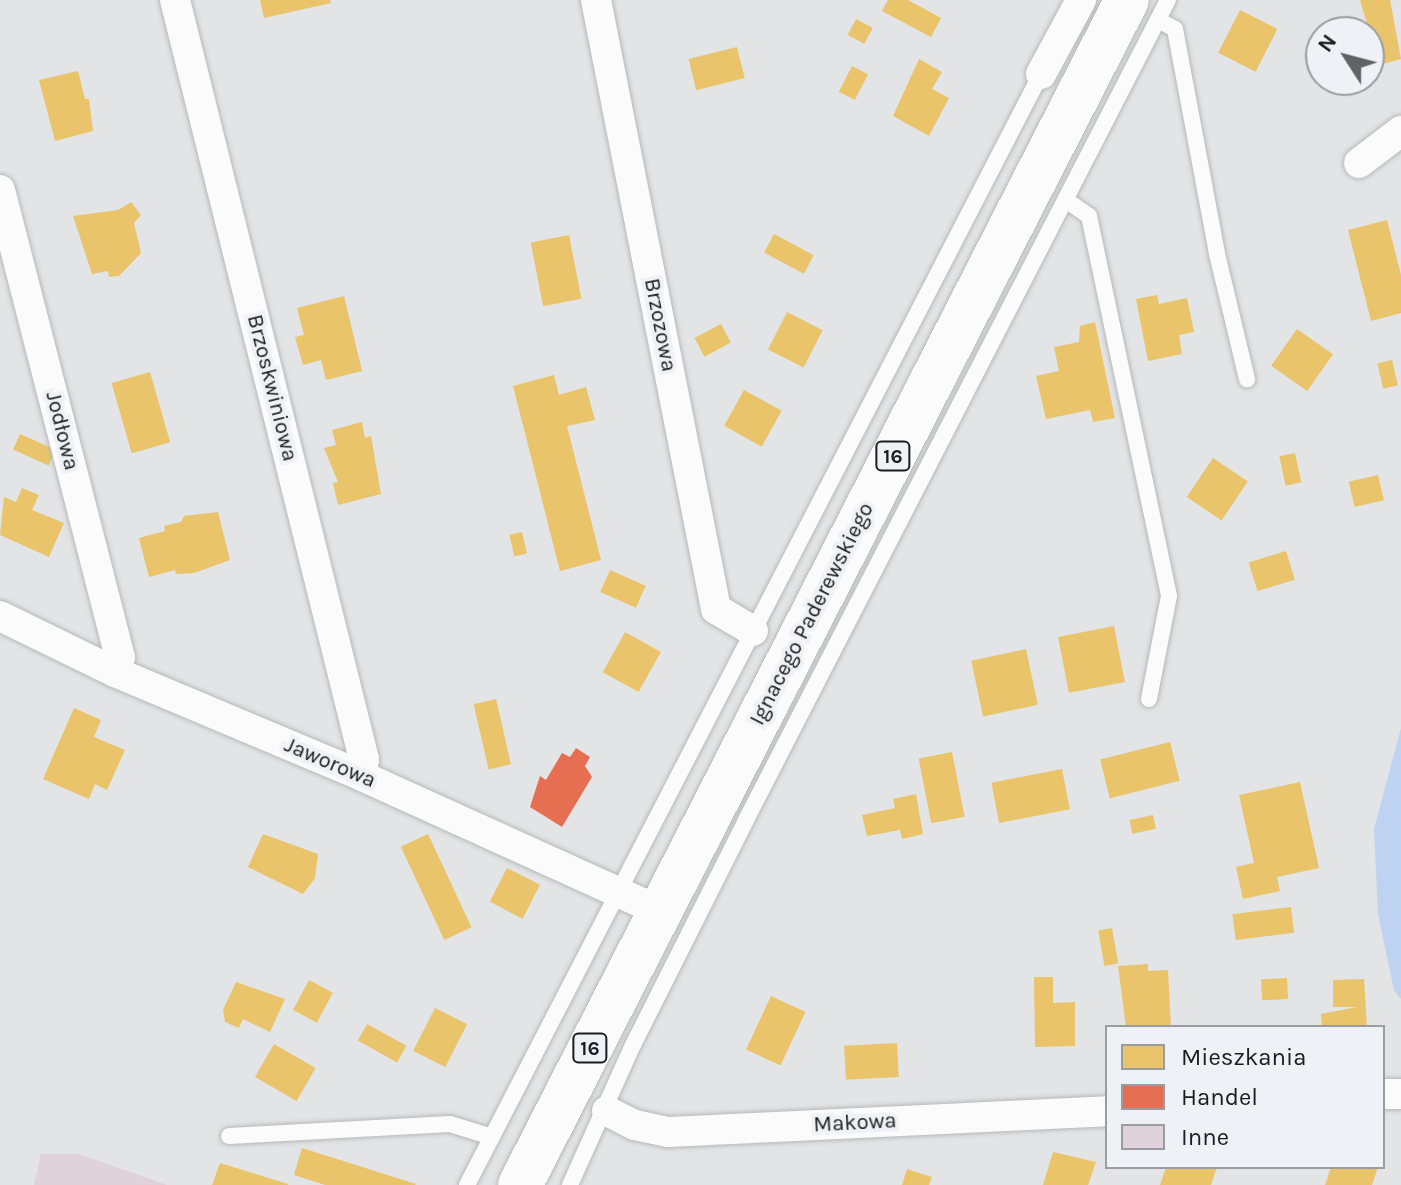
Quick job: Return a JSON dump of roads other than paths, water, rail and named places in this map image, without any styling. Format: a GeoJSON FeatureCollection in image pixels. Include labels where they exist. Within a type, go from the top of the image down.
{"type":"FeatureCollection","features":[{"type":"Feature","properties":{"kind":"main road","name":"Ignacego Paderewskiego"},"geometry":{"type":"LineString","coordinates":[[520,1185],[660,911],[1142,10]]}},
{"type":"Feature","properties":{"kind":"street","name":"Brzoskwiniowa"},"geometry":{"type":"LineString","coordinates":[[175,0],[364,759],[362,776]]}},
{"type":"Feature","properties":{"kind":"street","name":"Brzozowa"},"geometry":{"type":"LineString","coordinates":[[596,0],[716,609],[753,631]]}},
{"type":"Feature","properties":{"kind":"street"},"geometry":{"type":"LineString","coordinates":[[1041,74],[1081,0]]}},
{"type":"Feature","properties":{"kind":"street"},"geometry":{"type":"LineString","coordinates":[[1359,163],[1401,131]]}},
{"type":"Feature","properties":{"kind":"street","name":"Jodłowa"},"geometry":{"type":"LineString","coordinates":[[0,190],[120,657],[115,672]]}},
{"type":"Feature","properties":{"kind":"street","name":"Jaworowa"},"geometry":{"type":"LineString","coordinates":[[0,616],[115,672],[362,776],[660,911]]}},
{"type":"Feature","properties":{"kind":"street","name":"Makowa"},"geometry":{"type":"LineString","coordinates":[[607,1111],[635,1125],[668,1132],[1105,1111]]}},
{"type":"Feature","properties":{"kind":"lane"},"geometry":{"type":"LineString","coordinates":[[570,1185],[607,1111],[661,988],[1066,200],[1142,10],[1168,0]]}},
{"type":"Feature","properties":{"kind":"lane"},"geometry":{"type":"LineString","coordinates":[[1142,10],[1175,29],[1217,254],[1247,379]]}},
{"type":"Feature","properties":{"kind":"lane"},"geometry":{"type":"LineString","coordinates":[[467,1185],[1041,74]]}},
{"type":"Feature","properties":{"kind":"lane"},"geometry":{"type":"LineString","coordinates":[[1066,200],[1089,216],[1169,596],[1149,699]]}},
{"type":"Feature","properties":{"kind":"lane"},"geometry":{"type":"LineString","coordinates":[[229,1136],[450,1124],[492,1137]]}}]}
